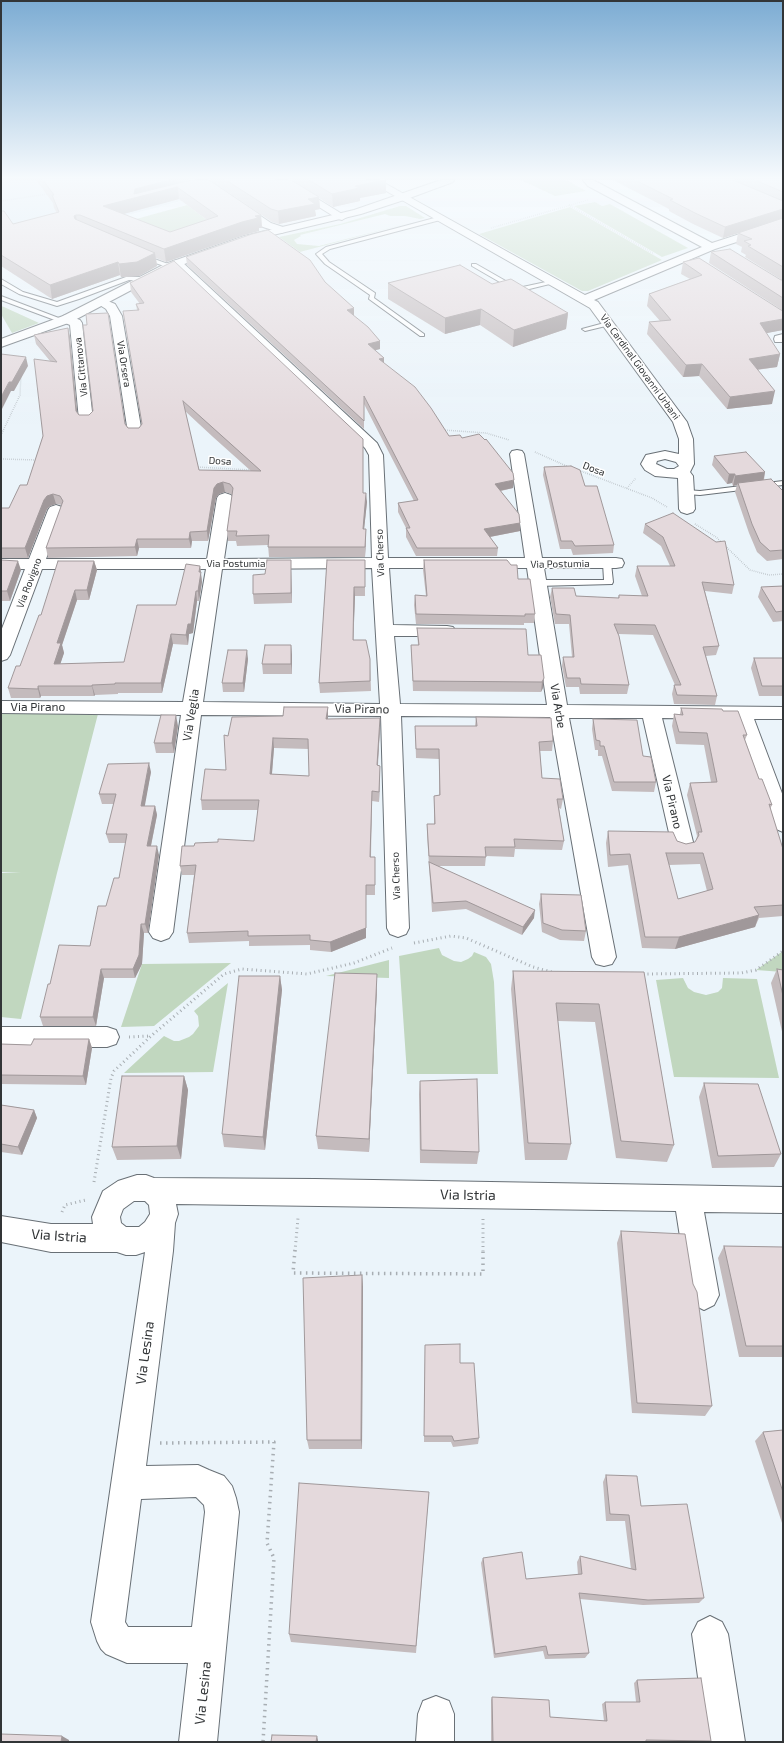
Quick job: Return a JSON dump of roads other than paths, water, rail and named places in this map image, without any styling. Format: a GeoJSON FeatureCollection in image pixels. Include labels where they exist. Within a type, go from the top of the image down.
{"type":"FeatureCollection","features":[{"type":"Feature","properties":{"kind":"street"},"geometry":{"type":"LineString","coordinates":[[1,343],[64,320],[173,265],[183,261]]}},
{"type":"Feature","properties":{"kind":"street","name":"Via Cardinal Giovanni Urbani"},"geometry":{"type":"LineString","coordinates":[[519,261],[594,305],[680,422],[686,439],[684,467],[690,515]]}},
{"type":"Feature","properties":{"kind":"street"},"geometry":{"type":"LineString","coordinates":[[585,299],[678,261]]}},
{"type":"Feature","properties":{"kind":"street"},"geometry":{"type":"LineString","coordinates":[[696,261],[700,264]]}},
{"type":"Feature","properties":{"kind":"street","name":"Via Cherso"},"geometry":{"type":"LineString","coordinates":[[173,265],[374,449],[376,455],[380,563],[389,710],[391,717],[398,928]]}},
{"type":"Feature","properties":{"kind":"street","name":"Via Orsera"},"geometry":{"type":"LineString","coordinates":[[101,302],[110,306],[116,316],[135,433]]}},
{"type":"Feature","properties":{"kind":"street","name":"Via Cittanova"},"geometry":{"type":"LineString","coordinates":[[64,320],[76,323],[86,420]]}},
{"type":"Feature","properties":{"kind":"street"},"geometry":{"type":"LineString","coordinates":[[683,433],[662,455],[675,456],[684,467]]}},
{"type":"Feature","properties":{"kind":"street","name":"Via Arbe"},"geometry":{"type":"LineString","coordinates":[[520,448],[533,564],[537,583],[538,633],[558,711],[604,957]]}},
{"type":"Feature","properties":{"kind":"street","name":"Via Veglia"},"geometry":{"type":"LineString","coordinates":[[161,932],[192,708],[216,564],[225,498]]}},
{"type":"Feature","properties":{"kind":"street","name":"Via Rovigno"},"geometry":{"type":"LineString","coordinates":[[1,655],[37,564],[56,510]]}},
{"type":"Feature","properties":{"kind":"street","name":"Via Postumia"},"geometry":{"type":"LineString","coordinates":[[1,564],[611,563]]}},
{"type":"Feature","properties":{"kind":"street"},"geometry":{"type":"LineString","coordinates":[[384,630],[462,631]]}},
{"type":"Feature","properties":{"kind":"street","name":"Via Pirano"},"geometry":{"type":"LineString","coordinates":[[1,707],[783,712]]}},
{"type":"Feature","properties":{"kind":"street","name":"Via Pirano"},"geometry":{"type":"LineString","coordinates":[[651,711],[683,846]]}},
{"type":"Feature","properties":{"kind":"street"},"geometry":{"type":"LineString","coordinates":[[742,712],[783,824]]}},
{"type":"Feature","properties":{"kind":"street"},"geometry":{"type":"LineString","coordinates":[[1,1037],[107,1037]]}},
{"type":"Feature","properties":{"kind":"street","name":"Via Istria"},"geometry":{"type":"LineString","coordinates":[[117,1238],[111,1233],[107,1226],[106,1217],[113,1200],[128,1190],[146,1188],[154,1192],[315,1192],[783,1200]]}},
{"type":"Feature","properties":{"kind":"street"},"geometry":{"type":"LineString","coordinates":[[154,1192],[160,1197],[164,1205],[164,1214],[161,1224]]}},
{"type":"Feature","properties":{"kind":"street"},"geometry":{"type":"LineString","coordinates":[[688,1199],[704,1295]]}},
{"type":"Feature","properties":{"kind":"street","name":"Via Istria"},"geometry":{"type":"LineString","coordinates":[[1,1230],[51,1238],[117,1238],[126,1241],[136,1241],[146,1238],[155,1232],[161,1224]]}},
{"type":"Feature","properties":{"kind":"street","name":"Via Lesina"},"geometry":{"type":"LineString","coordinates":[[161,1224],[159,1251],[108,1622],[113,1637],[118,1642],[127,1645],[208,1645]]}},
{"type":"Feature","properties":{"kind":"street","name":"Via Lesina"},"geometry":{"type":"LineString","coordinates":[[128,1483],[198,1481],[212,1488],[220,1498],[222,1512],[198,1742]]}},
{"type":"Feature","properties":{"kind":"street"},"geometry":{"type":"LineString","coordinates":[[710,1634],[726,1742]]}},
{"type":"Feature","properties":{"kind":"lane"},"geometry":{"type":"LineString","coordinates":[[161,261],[173,265]]}},
{"type":"Feature","properties":{"kind":"lane"},"geometry":{"type":"LineString","coordinates":[[326,261],[373,294],[371,298],[422,335]]}},
{"type":"Feature","properties":{"kind":"lane"},"geometry":{"type":"LineString","coordinates":[[474,264],[517,290],[555,282]]}},
{"type":"Feature","properties":{"kind":"lane"},"geometry":{"type":"LineString","coordinates":[[1,281],[21,293],[57,304],[77,298],[128,278],[145,279]]}},
{"type":"Feature","properties":{"kind":"lane"},"geometry":{"type":"LineString","coordinates":[[1,298],[64,320]]}},
{"type":"Feature","properties":{"kind":"lane"},"geometry":{"type":"LineString","coordinates":[[585,329],[608,324]]}},
{"type":"Feature","properties":{"kind":"lane"},"geometry":{"type":"LineString","coordinates":[[686,492],[700,493],[783,483]]}},
{"type":"Feature","properties":{"kind":"lane"},"geometry":{"type":"LineString","coordinates":[[537,583],[610,582],[611,563]]}}]}
